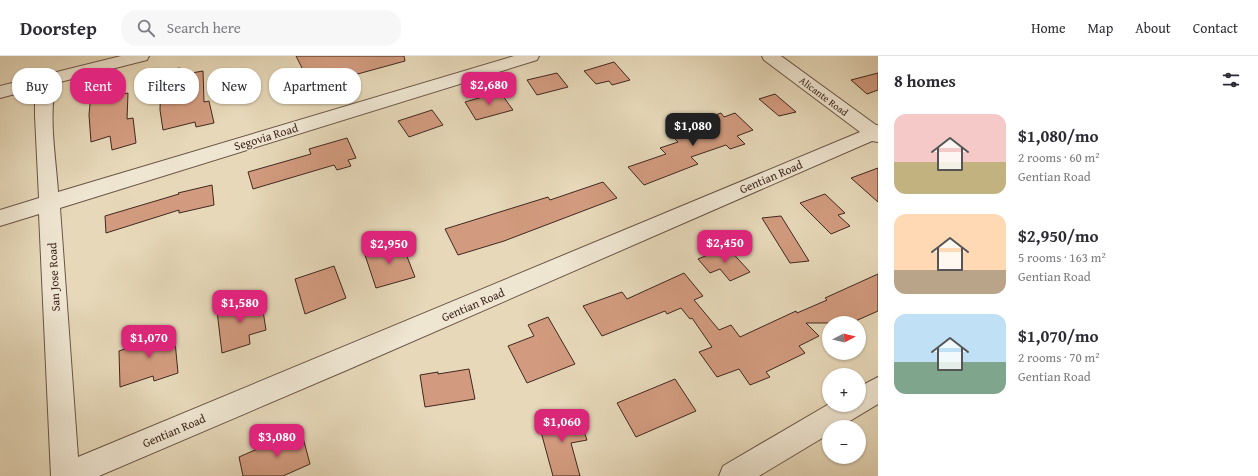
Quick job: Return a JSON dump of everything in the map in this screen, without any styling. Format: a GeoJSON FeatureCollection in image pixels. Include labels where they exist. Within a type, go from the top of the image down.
{"type":"FeatureCollection","features":[{"type":"Feature","properties":{"kind":"street"},"geometry":{"type":"LineString","coordinates":[[62,76],[141,56]]}},
{"type":"Feature","properties":{"kind":"street","name":"Segovia Road"},"geometry":{"type":"LineString","coordinates":[[0,218],[531,56]]}},
{"type":"Feature","properties":{"kind":"street","name":"Alicante Road"},"geometry":{"type":"LineString","coordinates":[[770,56],[877,134]]}},
{"type":"Feature","properties":{"kind":"street"},"geometry":{"type":"LineString","coordinates":[[0,92],[12,89]]}},
{"type":"Feature","properties":{"kind":"street","name":"San Jose Road"},"geometry":{"type":"LineString","coordinates":[[44,104],[66,476]]}},
{"type":"Feature","properties":{"kind":"street","name":"Gentian Road"},"geometry":{"type":"LineString","coordinates":[[66,476],[877,134]]}},
{"type":"Feature","properties":{"kind":"street"},"geometry":{"type":"LineString","coordinates":[[866,397],[878,390]]}},
{"type":"Feature","properties":{"kind":"street"},"geometry":{"type":"LineString","coordinates":[[733,476],[840,412]]}},
{"type":"Feature","properties":{"kind":"building"},"geometry":{"type":"Polygon","coordinates":[[[296,56],[404,56],[405,61],[361,73],[361,68],[302,68],[296,56]]]}},
{"type":"Feature","properties":{"kind":"building"},"geometry":{"type":"Polygon","coordinates":[[[614,62],[630,80],[612,85],[609,81],[596,84],[584,71],[614,62]]]}},
{"type":"Feature","properties":{"kind":"building"},"geometry":{"type":"Polygon","coordinates":[[[203,71],[204,102],[207,101],[207,104],[210,104],[214,123],[196,127],[195,122],[163,130],[160,104],[199,104],[199,72],[203,71]]]}},
{"type":"Feature","properties":{"kind":"building"},"geometry":{"type":"Polygon","coordinates":[[[557,73],[568,87],[537,95],[527,80],[557,73]]]}},
{"type":"Feature","properties":{"kind":"building"},"geometry":{"type":"Polygon","coordinates":[[[878,73],[878,90],[867,94],[851,80],[878,73]]]}},
{"type":"Feature","properties":{"kind":"building"},"geometry":{"type":"Polygon","coordinates":[[[500,92],[513,110],[476,120],[465,102],[500,92]]]}},
{"type":"Feature","properties":{"kind":"building"},"geometry":{"type":"Polygon","coordinates":[[[126,93],[128,93],[127,119],[133,118],[136,143],[112,150],[110,136],[91,142],[89,115],[90,104],[126,104],[126,93]]]}},
{"type":"Feature","properties":{"kind":"building"},"geometry":{"type":"Polygon","coordinates":[[[775,94],[796,112],[779,116],[759,99],[775,94]]]}},
{"type":"Feature","properties":{"kind":"building"},"geometry":{"type":"Polygon","coordinates":[[[432,110],[443,125],[409,137],[398,121],[432,110]]]}},
{"type":"Feature","properties":{"kind":"building"},"geometry":{"type":"Polygon","coordinates":[[[721,113],[724,117],[735,113],[753,130],[737,136],[745,144],[730,149],[726,145],[691,157],[698,164],[644,185],[628,167],[666,154],[660,148],[678,142],[674,138],[708,128],[700,120],[721,113]]]}},
{"type":"Feature","properties":{"kind":"building"},"geometry":{"type":"Polygon","coordinates":[[[347,138],[356,158],[348,160],[351,166],[337,170],[334,165],[253,189],[248,172],[311,154],[309,149],[347,138]]]}},
{"type":"Feature","properties":{"kind":"building"},"geometry":{"type":"Polygon","coordinates":[[[878,168],[878,202],[851,178],[878,168]]]}},
{"type":"Feature","properties":{"kind":"building"},"geometry":{"type":"Polygon","coordinates":[[[603,182],[617,198],[504,241],[458,255],[445,229],[548,197],[550,200],[603,182]]]}},
{"type":"Feature","properties":{"kind":"building"},"geometry":{"type":"Polygon","coordinates":[[[212,185],[214,205],[179,213],[179,210],[106,233],[105,216],[179,194],[178,193],[212,185]]]}},
{"type":"Feature","properties":{"kind":"building"},"geometry":{"type":"Polygon","coordinates":[[[825,194],[845,213],[838,215],[850,226],[831,234],[800,203],[825,194]]]}},
{"type":"Feature","properties":{"kind":"building"},"geometry":{"type":"Polygon","coordinates":[[[781,216],[809,261],[790,263],[762,218],[781,216]]]}},
{"type":"Feature","properties":{"kind":"building"},"geometry":{"type":"Polygon","coordinates":[[[401,241],[415,277],[376,288],[364,252],[401,241]]]}},
{"type":"Feature","properties":{"kind":"building"},"geometry":{"type":"Polygon","coordinates":[[[727,247],[750,272],[730,281],[720,269],[710,273],[698,259],[727,247]]]}},
{"type":"Feature","properties":{"kind":"building"},"geometry":{"type":"Polygon","coordinates":[[[334,266],[346,298],[305,314],[295,279],[334,266]]]}},
{"type":"Feature","properties":{"kind":"building"},"geometry":{"type":"Polygon","coordinates":[[[684,273],[703,296],[694,300],[719,330],[731,325],[740,337],[796,311],[797,313],[827,300],[825,298],[878,274],[878,311],[866,316],[822,316],[822,323],[806,323],[819,336],[799,346],[805,353],[766,372],[770,377],[750,385],[739,369],[717,377],[699,352],[712,347],[692,318],[690,319],[681,308],[667,314],[665,311],[602,336],[583,306],[622,292],[627,299],[684,273]]]}},
{"type":"Feature","properties":{"kind":"building"},"geometry":{"type":"Polygon","coordinates":[[[261,298],[266,330],[249,335],[250,344],[222,353],[217,311],[261,298]]]}},
{"type":"Feature","properties":{"kind":"building"},"geometry":{"type":"Polygon","coordinates":[[[548,317],[575,364],[527,383],[508,346],[534,336],[528,325],[548,317]]]}},
{"type":"Feature","properties":{"kind":"building"},"geometry":{"type":"Polygon","coordinates":[[[157,328],[158,336],[174,331],[178,373],[154,381],[153,376],[120,387],[119,351],[144,342],[143,332],[157,328]]]}},
{"type":"Feature","properties":{"kind":"building"},"geometry":{"type":"Polygon","coordinates":[[[469,369],[475,399],[425,407],[420,375],[469,369]]]}},
{"type":"Feature","properties":{"kind":"building"},"geometry":{"type":"Polygon","coordinates":[[[675,379],[696,411],[636,437],[617,403],[675,379]]]}},
{"type":"Feature","properties":{"kind":"building"},"geometry":{"type":"Polygon","coordinates":[[[578,414],[587,440],[571,443],[580,476],[553,476],[538,421],[578,414]]]}},
{"type":"Feature","properties":{"kind":"building"},"geometry":{"type":"Polygon","coordinates":[[[301,430],[310,464],[283,476],[243,476],[239,457],[301,430]]]}}]}
